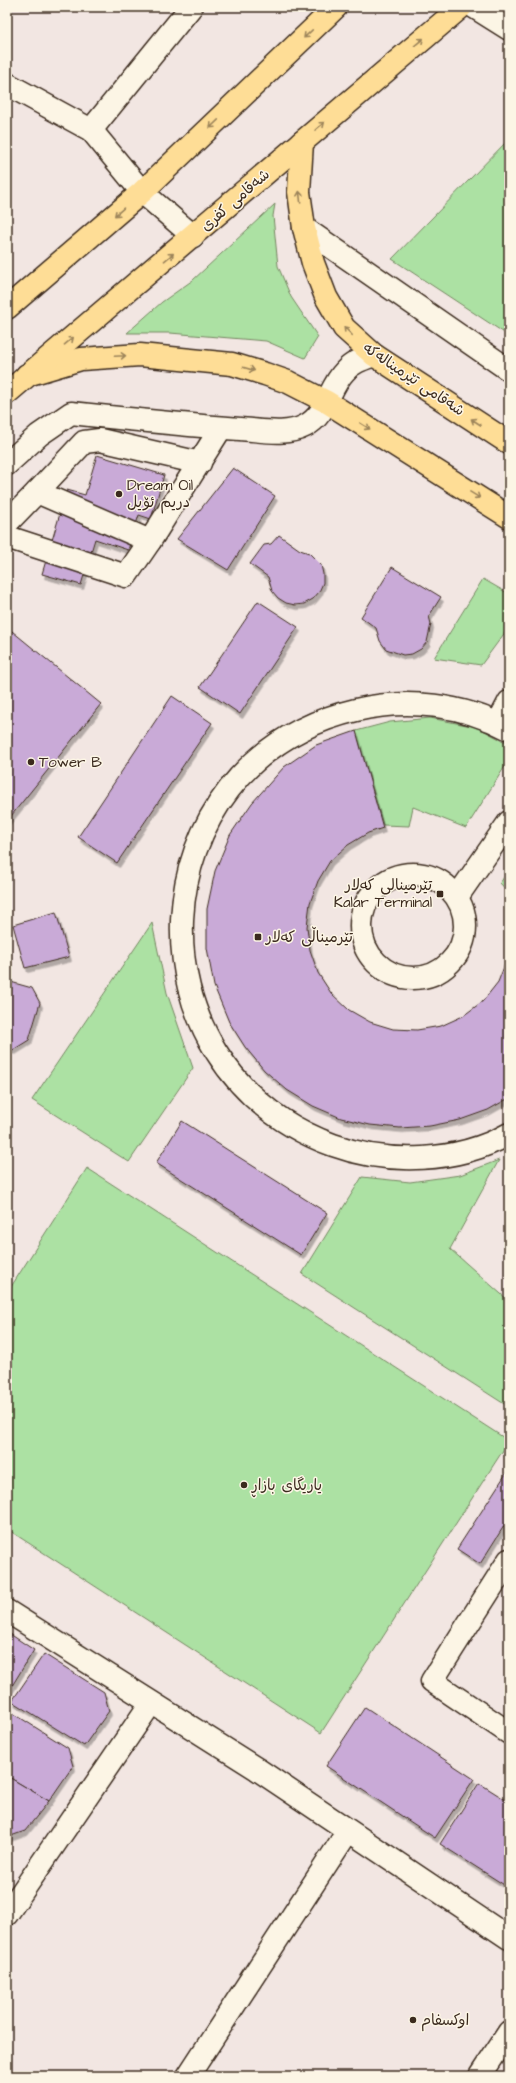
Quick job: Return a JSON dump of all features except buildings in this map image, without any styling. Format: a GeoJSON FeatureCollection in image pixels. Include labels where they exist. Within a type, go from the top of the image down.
{"type":"FeatureCollection","features":[{"type":"Feature","properties":{"kind":"main road"},"geometry":{"type":"LineString","coordinates":[[7,308],[142,192],[336,7]]}},
{"type":"Feature","properties":{"kind":"main road","name":"شەقامی کفری"},"geometry":{"type":"LineString","coordinates":[[7,393],[461,7]]}},
{"type":"Feature","properties":{"kind":"main road","name":"شەقامی تێرمینالەکە"},"geometry":{"type":"LineString","coordinates":[[302,142],[299,192],[304,228],[313,263],[326,297],[344,328],[374,355],[509,443]]}},
{"type":"Feature","properties":{"kind":"main road"},"geometry":{"type":"LineString","coordinates":[[27,375],[81,359],[140,355],[232,364],[288,382],[327,402],[509,517]]}},
{"type":"Feature","properties":{"kind":"street"},"geometry":{"type":"LineString","coordinates":[[91,130],[191,7]]}},
{"type":"Feature","properties":{"kind":"street"},"geometry":{"type":"LineString","coordinates":[[474,7],[509,29]]}},
{"type":"Feature","properties":{"kind":"street"},"geometry":{"type":"LineString","coordinates":[[7,84],[91,130],[142,192],[193,236]]}},
{"type":"Feature","properties":{"kind":"street"},"geometry":{"type":"LineString","coordinates":[[304,228],[509,370]]}},
{"type":"Feature","properties":{"kind":"street"},"geometry":{"type":"LineString","coordinates":[[7,464],[39,435],[71,413],[221,428],[284,432],[294,430],[314,420],[322,412],[337,380],[345,370],[355,363],[374,355]]}},
{"type":"Feature","properties":{"kind":"street"},"geometry":{"type":"LineString","coordinates":[[7,537],[126,576],[150,542],[221,428]]}},
{"type":"Feature","properties":{"kind":"street"},"geometry":{"type":"LineString","coordinates":[[7,524],[84,442],[100,440],[200,463]]}},
{"type":"Feature","properties":{"kind":"street"},"geometry":{"type":"LineString","coordinates":[[37,492],[150,542]]}},
{"type":"Feature","properties":{"kind":"street"},"geometry":{"type":"LineString","coordinates":[[509,702],[504,726],[468,712],[436,706],[404,704],[372,706],[334,716],[310,726],[282,741],[256,761],[238,780],[215,811],[200,839],[189,870],[183,902],[180,934],[184,966],[191,998],[203,1028],[218,1056],[238,1082],[261,1105],[288,1124],[316,1139],[347,1150],[378,1156],[410,1159],[443,1156],[474,1148],[509,1134]]}},
{"type":"Feature","properties":{"kind":"street"},"geometry":{"type":"LineString","coordinates":[[457,897],[509,822]]}},
{"type":"Feature","properties":{"kind":"street"},"geometry":{"type":"LineString","coordinates":[[414,873],[422,874],[442,882],[457,897],[464,913],[465,931],[457,955],[444,968],[429,976],[408,978],[387,971],[373,960],[362,937],[361,920],[370,896],[382,884],[396,876],[414,873]]}},
{"type":"Feature","properties":{"kind":"street"},"geometry":{"type":"LineString","coordinates":[[509,1560],[432,1681],[509,1733]]}},
{"type":"Feature","properties":{"kind":"street"},"geometry":{"type":"LineString","coordinates":[[7,1611],[257,1770],[509,1938]]}},
{"type":"Feature","properties":{"kind":"street"},"geometry":{"type":"LineString","coordinates":[[7,1914],[151,1704]]}},
{"type":"Feature","properties":{"kind":"street"},"geometry":{"type":"LineString","coordinates":[[188,2076],[348,1832]]}},
{"type":"Feature","properties":{"kind":"street"},"geometry":{"type":"LineString","coordinates":[[480,2076],[509,2032]]}},
{"type":"Feature","properties":{"kind":"green space"},"geometry":{"type":"Polygon","coordinates":[[[509,139],[509,336],[392,259],[509,139]]]}},
{"type":"Feature","properties":{"kind":"green space"},"geometry":{"type":"Polygon","coordinates":[[[275,204],[273,216],[278,266],[291,297],[318,337],[305,358],[266,341],[170,333],[127,333],[162,302],[193,280],[275,204]]]}},
{"type":"Feature","properties":{"kind":"green space"},"geometry":{"type":"Polygon","coordinates":[[[483,579],[509,594],[509,627],[481,665],[434,658],[483,579]]]}},
{"type":"Feature","properties":{"kind":"green space"},"geometry":{"type":"Polygon","coordinates":[[[430,718],[477,727],[509,744],[509,760],[466,828],[413,807],[409,826],[383,825],[356,731],[390,722],[430,718]]]}},
{"type":"Feature","properties":{"kind":"green space"},"geometry":{"type":"Polygon","coordinates":[[[509,870],[509,893],[500,883],[509,870]]]}},
{"type":"Feature","properties":{"kind":"green space"},"geometry":{"type":"Polygon","coordinates":[[[152,923],[167,993],[193,1068],[129,1162],[32,1100],[152,923]]]}},
{"type":"Feature","properties":{"kind":"green space"},"geometry":{"type":"Polygon","coordinates":[[[499,1160],[450,1249],[509,1301],[509,1407],[302,1274],[362,1177],[410,1182],[460,1175],[499,1160]]]}},
{"type":"Feature","properties":{"kind":"green space","name":"یاریگای بازاڕ"},"geometry":{"type":"Polygon","coordinates":[[[87,1168],[509,1441],[321,1733],[7,1529],[7,1293],[87,1168]]]}},
{"type":"Feature","properties":{"kind":"place","name":"Dream Oil دریم ئۆیل"},"geometry":{"type":"Point","coordinates":[119,494]}},
{"type":"Feature","properties":{"kind":"place","name":"Tower B"},"geometry":{"type":"Point","coordinates":[31,762]}},
{"type":"Feature","properties":{"kind":"place","name":"تێرمینالی کەلار Kalar Terminal"},"geometry":{"type":"Point","coordinates":[440,894]}},
{"type":"Feature","properties":{"kind":"place","name":"تێرمیناڵی کەلار"},"geometry":{"type":"Point","coordinates":[258,937]}},
{"type":"Feature","properties":{"kind":"place","name":"یاریگای بازاڕ"},"geometry":{"type":"Point","coordinates":[244,1485]}},
{"type":"Feature","properties":{"kind":"place","name":"اوكسفام"},"geometry":{"type":"Point","coordinates":[413,2020]}}]}
